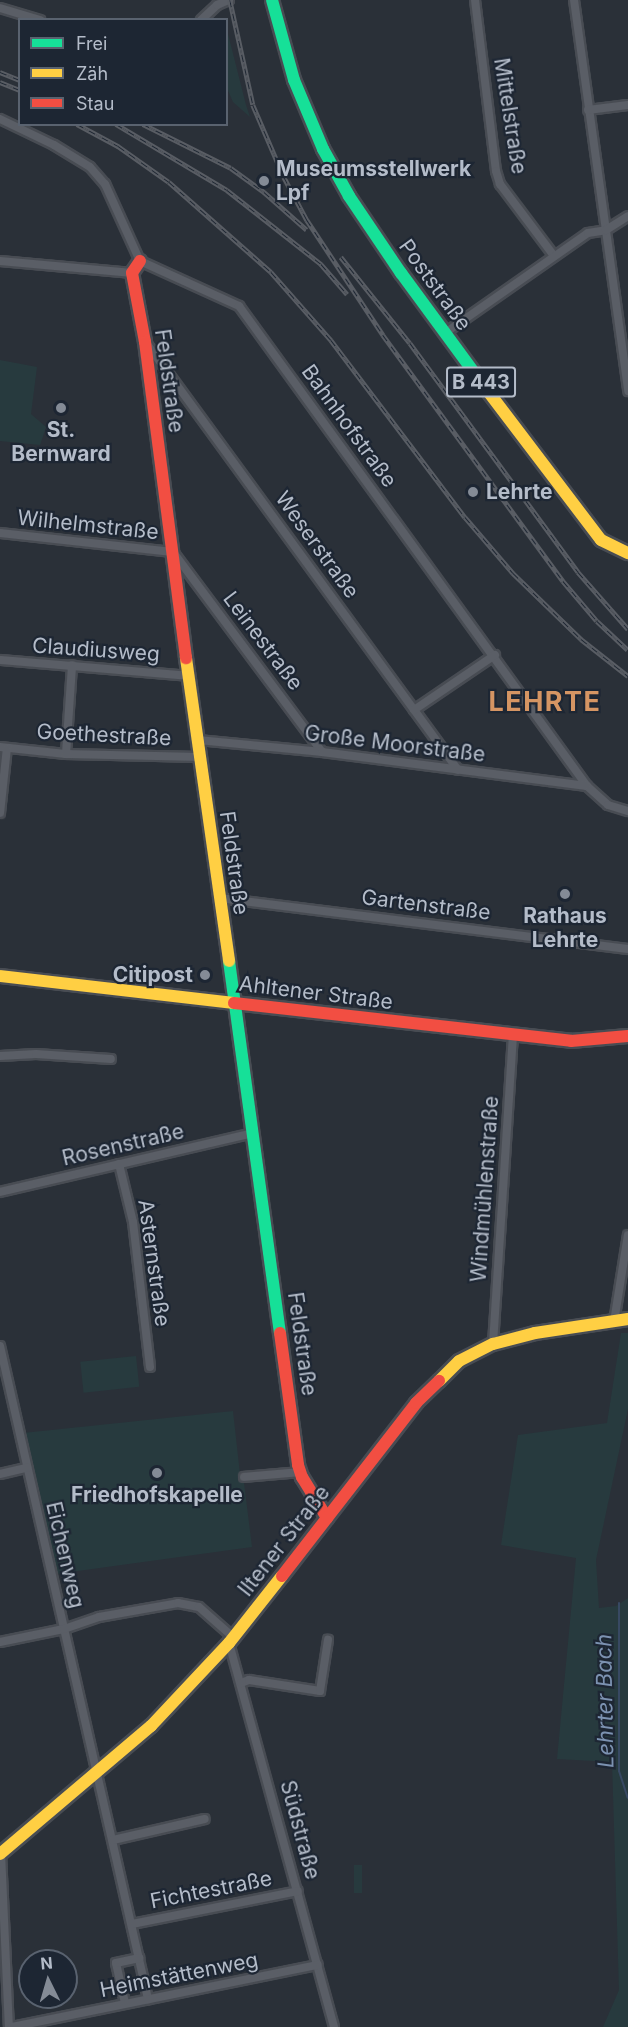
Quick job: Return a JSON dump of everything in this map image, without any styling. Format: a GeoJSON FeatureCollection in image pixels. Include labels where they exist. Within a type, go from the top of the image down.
{"type":"FeatureCollection","features":[{"type":"Feature","properties":{"kind":"street"},"geometry":{"type":"LineString","coordinates":[[203,18],[217,5],[229,0]]}},
{"type":"Feature","properties":{"kind":"street","name":"Poststraße"},"geometry":{"type":"LineString","coordinates":[[272,0],[294,81],[323,149],[375,236],[593,532],[601,540],[628,553]]}},
{"type":"Feature","properties":{"kind":"street","name":"Mittelstraße"},"geometry":{"type":"LineString","coordinates":[[475,0],[496,171],[500,184],[554,256]]}},
{"type":"Feature","properties":{"kind":"street"},"geometry":{"type":"LineString","coordinates":[[574,0],[628,391]]}},
{"type":"Feature","properties":{"kind":"street"},"geometry":{"type":"LineString","coordinates":[[0,8],[33,18]]}},
{"type":"Feature","properties":{"kind":"street"},"geometry":{"type":"LineString","coordinates":[[588,110],[628,105]]}},
{"type":"Feature","properties":{"kind":"street"},"geometry":{"type":"LineString","coordinates":[[0,119],[90,167],[105,184],[140,261],[132,273],[0,261]]}},
{"type":"Feature","properties":{"kind":"street"},"geometry":{"type":"LineString","coordinates":[[445,333],[588,233],[606,230],[628,216]]}},
{"type":"Feature","properties":{"kind":"street","name":"Bahnhofstraße"},"geometry":{"type":"LineString","coordinates":[[140,261],[239,306],[495,655],[587,786],[608,805],[628,811]]}},
{"type":"Feature","properties":{"kind":"street","name":"Feldstraße"},"geometry":{"type":"LineString","coordinates":[[132,273],[145,342],[219,898],[254,1133],[300,1472],[327,1518]]}},
{"type":"Feature","properties":{"kind":"street","name":"Weserstraße"},"geometry":{"type":"LineString","coordinates":[[145,342],[458,770]]}},
{"type":"Feature","properties":{"kind":"street","name":"Wilhelmstraße"},"geometry":{"type":"LineString","coordinates":[[0,533],[173,552]]}},
{"type":"Feature","properties":{"kind":"street","name":"Leinestraße"},"geometry":{"type":"LineString","coordinates":[[173,552],[322,752]]}},
{"type":"Feature","properties":{"kind":"street"},"geometry":{"type":"LineString","coordinates":[[414,710],[495,655]]}},
{"type":"Feature","properties":{"kind":"street","name":"Claudiusweg"},"geometry":{"type":"LineString","coordinates":[[0,660],[189,676]]}},
{"type":"Feature","properties":{"kind":"street"},"geometry":{"type":"LineString","coordinates":[[66,754],[72,665]]}},
{"type":"Feature","properties":{"kind":"street","name":"Große Moorstraße"},"geometry":{"type":"LineString","coordinates":[[198,740],[322,752],[587,786]]}},
{"type":"Feature","properties":{"kind":"street","name":"Goethestraße"},"geometry":{"type":"LineString","coordinates":[[0,813],[3,747],[66,754],[200,757]]}},
{"type":"Feature","properties":{"kind":"street","name":"Gartenstraße"},"geometry":{"type":"LineString","coordinates":[[219,898],[628,949]]}},
{"type":"Feature","properties":{"kind":"street","name":"Ahltener Straße"},"geometry":{"type":"LineString","coordinates":[[0,976],[513,1036],[571,1041],[628,1036]]}},
{"type":"Feature","properties":{"kind":"street","name":"Windmühlenstraße"},"geometry":{"type":"LineString","coordinates":[[493,1344],[513,1036]]}},
{"type":"Feature","properties":{"kind":"street"},"geometry":{"type":"LineString","coordinates":[[0,1056],[36,1054],[111,1059]]}},
{"type":"Feature","properties":{"kind":"street","name":"Rosenstraße"},"geometry":{"type":"LineString","coordinates":[[0,1192],[254,1133]]}},
{"type":"Feature","properties":{"kind":"street","name":"Asternstraße"},"geometry":{"type":"LineString","coordinates":[[119,1164],[133,1222],[150,1367]]}},
{"type":"Feature","properties":{"kind":"street"},"geometry":{"type":"LineString","coordinates":[[614,1322],[628,1235]]}},
{"type":"Feature","properties":{"kind":"street","name":"Iltener Straße"},"geometry":{"type":"LineString","coordinates":[[1,1853],[151,1726],[231,1640],[405,1417],[459,1361],[493,1344],[535,1333],[628,1319]]}},
{"type":"Feature","properties":{"kind":"street","name":"Eichenweg"},"geometry":{"type":"LineString","coordinates":[[0,1346],[148,1999]]}},
{"type":"Feature","properties":{"kind":"street"},"geometry":{"type":"LineString","coordinates":[[0,1474],[27,1468]]}},
{"type":"Feature","properties":{"kind":"street"},"geometry":{"type":"LineString","coordinates":[[244,1477],[300,1472]]}},
{"type":"Feature","properties":{"kind":"street"},"geometry":{"type":"LineString","coordinates":[[0,1642],[64,1629],[99,1617],[178,1602],[198,1607],[231,1640]]}},
{"type":"Feature","properties":{"kind":"street","name":"Südstraße"},"geometry":{"type":"LineString","coordinates":[[231,1640],[334,2027]]}},
{"type":"Feature","properties":{"kind":"street"},"geometry":{"type":"LineString","coordinates":[[242,1683],[249,1680],[320,1691],[327,1640]]}},
{"type":"Feature","properties":{"kind":"street"},"geometry":{"type":"LineString","coordinates":[[113,1840],[205,1819]]}},
{"type":"Feature","properties":{"kind":"street"},"geometry":{"type":"LineString","coordinates":[[1,1853],[11,2027]]}},
{"type":"Feature","properties":{"kind":"street","name":"Fichtestraße"},"geometry":{"type":"LineString","coordinates":[[132,1924],[298,1891]]}},
{"type":"Feature","properties":{"kind":"street"},"geometry":{"type":"LineString","coordinates":[[125,2003],[116,1963],[139,1958]]}},
{"type":"Feature","properties":{"kind":"street","name":"Heimstättenweg"},"geometry":{"type":"LineString","coordinates":[[11,2027],[318,1965]]}},
{"type":"Feature","properties":{"kind":"green space"},"geometry":{"type":"Polygon","coordinates":[[[228,34],[250,117],[233,102],[228,90],[228,34]]]}},
{"type":"Feature","properties":{"kind":"green space"},"geometry":{"type":"Polygon","coordinates":[[[0,360],[37,367],[31,414],[46,427],[40,445],[0,441],[0,360]]]}},
{"type":"Feature","properties":{"kind":"green space"},"geometry":{"type":"Polygon","coordinates":[[[621,1333],[628,1333],[628,1409],[596,1560],[599,1608],[616,1606],[628,1598],[628,2027],[603,2027],[619,1990],[612,1762],[557,1759],[576,1558],[501,1545],[518,1435],[607,1423],[621,1333]]]}},
{"type":"Feature","properties":{"kind":"green space"},"geometry":{"type":"Polygon","coordinates":[[[136,1356],[139,1387],[84,1393],[80,1362],[136,1356]]]}},
{"type":"Feature","properties":{"kind":"green space"},"geometry":{"type":"Polygon","coordinates":[[[233,1411],[241,1483],[244,1483],[252,1547],[56,1574],[23,1433],[233,1411]]]}},
{"type":"Feature","properties":{"kind":"green space"},"geometry":{"type":"Polygon","coordinates":[[[354,1865],[362,1865],[362,1893],[354,1893],[354,1865]]]}},
{"type":"Feature","properties":{"kind":"waterway","name":"Lehrter Bach"},"geometry":{"type":"LineString","coordinates":[[619,1603],[619,1771],[628,1798]]}},
{"type":"Feature","properties":{"kind":"railway"},"geometry":{"type":"LineString","coordinates":[[230,0],[253,105],[284,177],[307,220],[383,335],[563,581],[597,621],[628,650]]}},
{"type":"Feature","properties":{"kind":"railway"},"geometry":{"type":"LineString","coordinates":[[0,72],[18,79]]}},
{"type":"Feature","properties":{"kind":"railway"},"geometry":{"type":"LineString","coordinates":[[0,82],[18,89]]}},
{"type":"Feature","properties":{"kind":"railway"},"geometry":{"type":"LineString","coordinates":[[81,126],[118,146],[169,182],[271,272],[331,340],[465,517],[513,573],[581,639],[628,676]]}},
{"type":"Feature","properties":{"kind":"railway"},"geometry":{"type":"LineString","coordinates":[[119,126],[227,190],[321,264],[347,294]]}},
{"type":"Feature","properties":{"kind":"railway"},"geometry":{"type":"LineString","coordinates":[[147,126],[231,168],[264,192],[307,230]]}},
{"type":"Feature","properties":{"kind":"railway"},"geometry":{"type":"LineString","coordinates":[[341,257],[410,343],[578,572],[628,629]]}},
{"type":"Feature","properties":{"kind":"traffic: fast"},"geometry":{"type":"LineString","coordinates":[[272,0],[294,80],[323,149],[349,196],[401,273],[484,386]]}},
{"type":"Feature","properties":{"kind":"traffic: fast"},"geometry":{"type":"LineString","coordinates":[[229,961],[280,1333]]}},
{"type":"Feature","properties":{"kind":"traffic: slow"},"geometry":{"type":"LineString","coordinates":[[484,386],[601,540],[628,553]]}},
{"type":"Feature","properties":{"kind":"traffic: slow"},"geometry":{"type":"LineString","coordinates":[[186,658],[229,961]]}},
{"type":"Feature","properties":{"kind":"traffic: slow"},"geometry":{"type":"LineString","coordinates":[[0,976],[234,1003]]}},
{"type":"Feature","properties":{"kind":"traffic: slow"},"geometry":{"type":"LineString","coordinates":[[439,1381],[459,1361],[493,1344],[535,1333],[628,1319]]}},
{"type":"Feature","properties":{"kind":"traffic: slow"},"geometry":{"type":"LineString","coordinates":[[0,1854],[151,1726],[229,1643],[282,1576]]}},
{"type":"Feature","properties":{"kind":"traffic: jam"},"geometry":{"type":"LineString","coordinates":[[140,261],[132,273],[145,342],[186,658]]}},
{"type":"Feature","properties":{"kind":"traffic: jam"},"geometry":{"type":"LineString","coordinates":[[234,1003],[571,1041],[628,1036]]}},
{"type":"Feature","properties":{"kind":"traffic: jam"},"geometry":{"type":"LineString","coordinates":[[280,1333],[298,1465],[302,1477],[327,1518]]}},
{"type":"Feature","properties":{"kind":"traffic: jam"},"geometry":{"type":"LineString","coordinates":[[282,1576],[416,1403],[439,1381]]}},
{"type":"Feature","properties":{"kind":"place","name":"Museumsstellwerk Lpf"},"geometry":{"type":"Point","coordinates":[264,181]}},
{"type":"Feature","properties":{"kind":"place","name":"St. Bernward"},"geometry":{"type":"Point","coordinates":[61,408]}},
{"type":"Feature","properties":{"kind":"place","name":"Lehrte"},"geometry":{"type":"Point","coordinates":[473,492]}},
{"type":"Feature","properties":{"kind":"place","name":"Rathaus Lehrte"},"geometry":{"type":"Point","coordinates":[565,894]}},
{"type":"Feature","properties":{"kind":"place","name":"Citipost"},"geometry":{"type":"Point","coordinates":[205,975]}},
{"type":"Feature","properties":{"kind":"place","name":"Friedhofskapelle"},"geometry":{"type":"Point","coordinates":[157,1473]}},
{"type":"Feature","properties":{"kind":"district","name":"LEHRTE"},"geometry":{"type":"Point","coordinates":[545,702]}}]}
